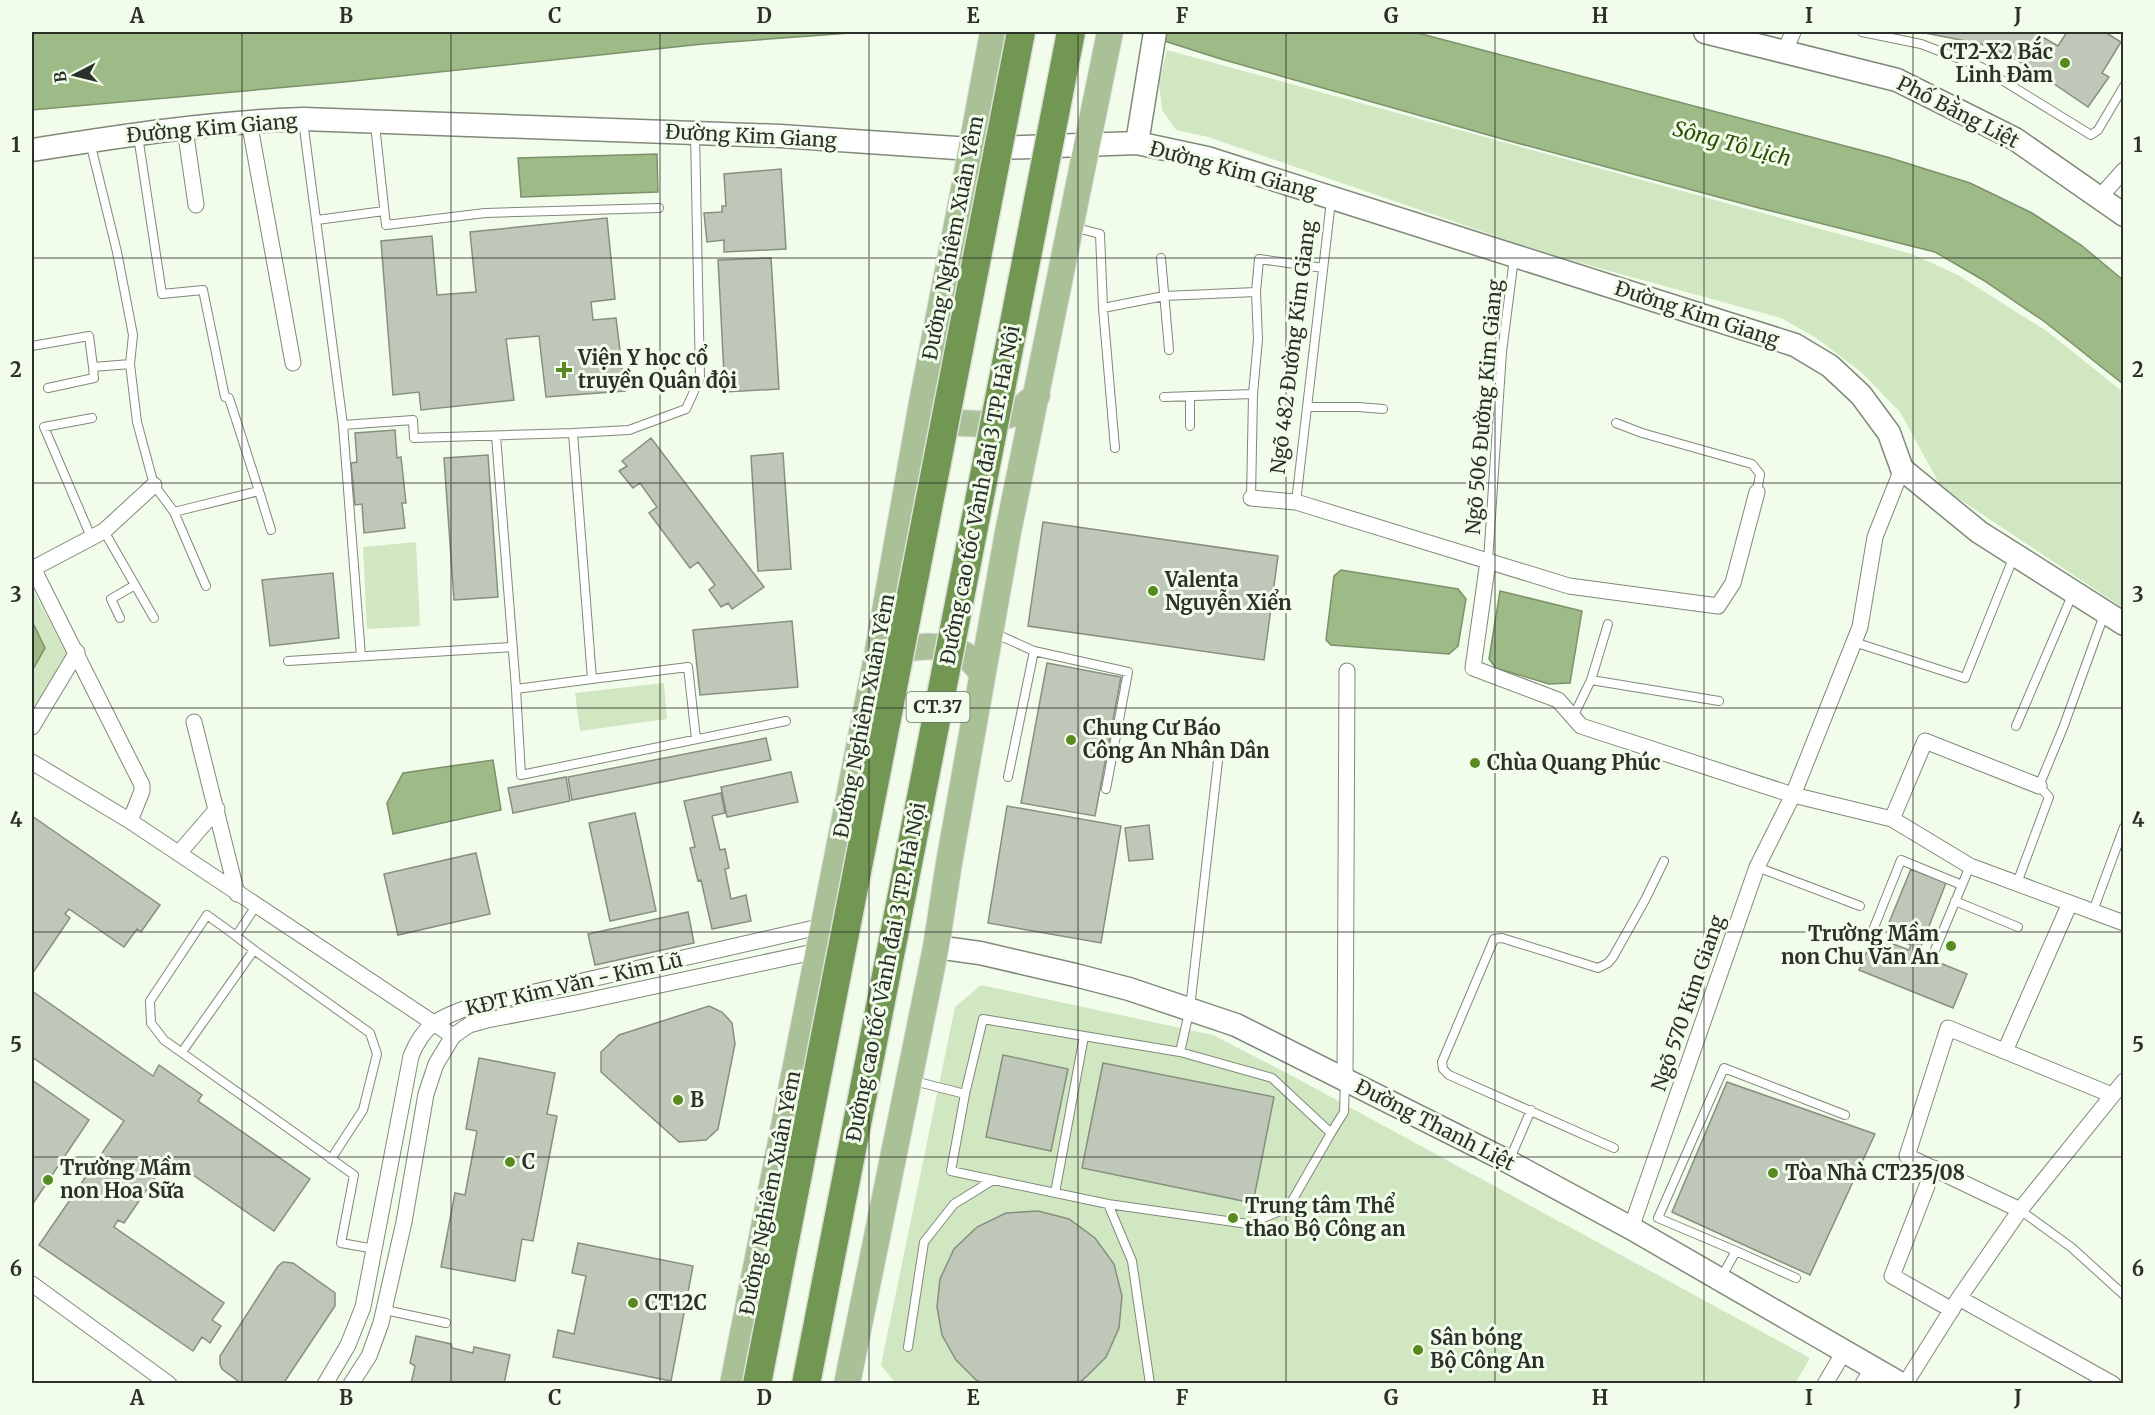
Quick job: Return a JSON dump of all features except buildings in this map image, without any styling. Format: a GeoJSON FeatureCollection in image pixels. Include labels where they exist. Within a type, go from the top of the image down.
{"type":"FeatureCollection","features":[{"type":"Feature","properties":{"kind":"highway","name":"CT.37"},"geometry":{"type":"LineString","coordinates":[[757,1383],[1021,32]]}},
{"type":"Feature","properties":{"kind":"highway","name":"Đường cao tốc Vành đai 3 TP. Hà Nội"},"geometry":{"type":"LineString","coordinates":[[806,1383],[1071,32]]}},
{"type":"Feature","properties":{"kind":"main road"},"geometry":{"type":"LineString","coordinates":[[852,1378],[936,947],[982,672],[1110,32]]}},
{"type":"Feature","properties":{"kind":"main road"},"geometry":{"type":"LineString","coordinates":[[1137,143],[1155,32]]}},
{"type":"Feature","properties":{"kind":"main road","name":"Phố Bằng Liệt"},"geometry":{"type":"LineString","coordinates":[[1705,32],[1897,80],[2015,139],[2124,214]]}},
{"type":"Feature","properties":{"kind":"main road","name":"Đường Nghiêm Xuân Yêm"},"geometry":{"type":"LineString","coordinates":[[733,1383],[877,656],[923,397],[991,39]]}},
{"type":"Feature","properties":{"kind":"main road","name":"Đường Kim Giang"},"geometry":{"type":"LineString","coordinates":[[32,150],[90,140],[249,121],[303,119],[780,136],[971,149],[1137,143],[1207,158],[1795,345],[1830,366],[1861,395],[1889,433],[1902,469]]}},
{"type":"Feature","properties":{"kind":"main road"},"geometry":{"type":"LineString","coordinates":[[923,397],[959,423],[972,424],[992,422],[1017,412],[1036,395]]}},
{"type":"Feature","properties":{"kind":"main road"},"geometry":{"type":"LineString","coordinates":[[1902,469],[1979,532],[2114,618]]}},
{"type":"Feature","properties":{"kind":"main road"},"geometry":{"type":"LineString","coordinates":[[877,656],[904,648],[941,647],[966,656],[982,672]]}},
{"type":"Feature","properties":{"kind":"main road","name":"Đường Thanh Liệt"},"geometry":{"type":"LineString","coordinates":[[936,947],[980,953],[1075,975],[1190,1008],[1236,1025],[1509,1162],[1631,1228],[1845,1350],[1868,1375],[1903,1383]]}},
{"type":"Feature","properties":{"kind":"street"},"geometry":{"type":"LineString","coordinates":[[1784,53],[1792,32]]}},
{"type":"Feature","properties":{"kind":"street"},"geometry":{"type":"LineString","coordinates":[[249,121],[293,363]]}},
{"type":"Feature","properties":{"kind":"street"},"geometry":{"type":"LineString","coordinates":[[185,129],[196,204]]}},
{"type":"Feature","properties":{"kind":"street"},"geometry":{"type":"LineString","coordinates":[[2100,197],[2124,170]]}},
{"type":"Feature","properties":{"kind":"street","name":"Ngõ 570 Kim Giang"},"geometry":{"type":"LineString","coordinates":[[1631,1228],[1757,867],[1793,795],[1860,627],[1875,537],[1902,469]]}},
{"type":"Feature","properties":{"kind":"street"},"geometry":{"type":"LineString","coordinates":[[130,821],[142,791],[142,785],[77,652],[32,568],[98,534],[154,485]]}},
{"type":"Feature","properties":{"kind":"street"},"geometry":{"type":"LineString","coordinates":[[1251,498],[1296,502],[1569,586],[1718,606],[1733,583],[1757,492]]}},
{"type":"Feature","properties":{"kind":"street"},"geometry":{"type":"LineString","coordinates":[[1488,561],[1473,668],[1558,700],[1581,726],[1793,795],[1892,819],[1970,866],[2124,923]]}},
{"type":"Feature","properties":{"kind":"street"},"geometry":{"type":"LineString","coordinates":[[32,727],[77,652]]}},
{"type":"Feature","properties":{"kind":"street"},"geometry":{"type":"LineString","coordinates":[[1345,1079],[1347,671]]}},
{"type":"Feature","properties":{"kind":"street"},"geometry":{"type":"LineString","coordinates":[[194,722],[237,894]]}},
{"type":"Feature","properties":{"kind":"street"},"geometry":{"type":"LineString","coordinates":[[1892,819],[1925,741],[2039,786]]}},
{"type":"Feature","properties":{"kind":"street"},"geometry":{"type":"LineString","coordinates":[[32,762],[130,821],[453,1036]]}},
{"type":"Feature","properties":{"kind":"street"},"geometry":{"type":"LineString","coordinates":[[179,853],[217,809]]}},
{"type":"Feature","properties":{"kind":"street"},"geometry":{"type":"LineString","coordinates":[[2006,1051],[2070,903]]}},
{"type":"Feature","properties":{"kind":"street","name":"KĐT Kim Văn - Kim Lũ"},"geometry":{"type":"LineString","coordinates":[[432,1023],[470,1007],[823,926]]}},
{"type":"Feature","properties":{"kind":"street","name":"KĐT Kim Văn - Kim Lũ"},"geometry":{"type":"LineString","coordinates":[[351,1383],[369,1356],[385,1310],[426,1094],[436,1064],[453,1036],[469,1025],[818,951]]}},
{"type":"Feature","properties":{"kind":"street"},"geometry":{"type":"LineString","coordinates":[[575,983],[581,1002]]}},
{"type":"Feature","properties":{"kind":"street"},"geometry":{"type":"LineString","coordinates":[[329,1382],[348,1345],[363,1307],[411,1056],[418,1039],[432,1023]]}},
{"type":"Feature","properties":{"kind":"street"},"geometry":{"type":"LineString","coordinates":[[2020,1210],[1906,1156],[1948,1028],[2112,1095]]}},
{"type":"Feature","properties":{"kind":"street"},"geometry":{"type":"LineString","coordinates":[[1903,1383],[2020,1210],[2124,1081]]}},
{"type":"Feature","properties":{"kind":"street"},"geometry":{"type":"LineString","coordinates":[[1934,1168],[1892,1275],[2114,1383],[2124,1372]]}},
{"type":"Feature","properties":{"kind":"street"},"geometry":{"type":"LineString","coordinates":[[370,1274],[392,1280]]}},
{"type":"Feature","properties":{"kind":"street"},"geometry":{"type":"LineString","coordinates":[[32,1284],[169,1383]]}},
{"type":"Feature","properties":{"kind":"street"},"geometry":{"type":"LineString","coordinates":[[1825,1383],[1845,1350]]}},
{"type":"Feature","properties":{"kind":"lane"},"geometry":{"type":"LineString","coordinates":[[1862,32],[1921,44],[1981,67],[2091,135],[2098,130],[2122,91]]}},
{"type":"Feature","properties":{"kind":"lane"},"geometry":{"type":"LineString","coordinates":[[303,119],[342,425],[361,656]]}},
{"type":"Feature","properties":{"kind":"lane"},"geometry":{"type":"LineString","coordinates":[[375,120],[386,225],[485,213],[659,208]]}},
{"type":"Feature","properties":{"kind":"lane"},"geometry":{"type":"LineString","coordinates":[[342,425],[412,420],[414,438],[573,434],[629,430],[686,409],[700,378],[695,133]]}},
{"type":"Feature","properties":{"kind":"lane"},"geometry":{"type":"LineString","coordinates":[[138,134],[162,294],[203,290],[225,397],[230,398],[271,530]]}},
{"type":"Feature","properties":{"kind":"lane"},"geometry":{"type":"LineString","coordinates":[[90,140],[117,252],[133,334],[130,364],[137,422],[154,485],[174,512],[206,586]]}},
{"type":"Feature","properties":{"kind":"lane","name":"Ngõ 482 Đường Kim Giang"},"geometry":{"type":"LineString","coordinates":[[1296,502],[1332,197]]}},
{"type":"Feature","properties":{"kind":"lane"},"geometry":{"type":"LineString","coordinates":[[317,220],[384,211]]}},
{"type":"Feature","properties":{"kind":"lane"},"geometry":{"type":"LineString","coordinates":[[1071,227],[1100,234],[1103,308],[1114,448]]}},
{"type":"Feature","properties":{"kind":"lane","name":"Ngõ 506 Đường Kim Giang"},"geometry":{"type":"LineString","coordinates":[[1488,561],[1502,352],[1514,256]]}},
{"type":"Feature","properties":{"kind":"lane"},"geometry":{"type":"LineString","coordinates":[[1161,258],[1169,350]]}},
{"type":"Feature","properties":{"kind":"lane"},"geometry":{"type":"LineString","coordinates":[[1251,498],[1253,394],[1258,339],[1256,292],[1259,259],[1323,268]]}},
{"type":"Feature","properties":{"kind":"lane"},"geometry":{"type":"LineString","coordinates":[[1103,308],[1164,296],[1256,292]]}},
{"type":"Feature","properties":{"kind":"lane"},"geometry":{"type":"LineString","coordinates":[[32,346],[89,336],[94,378],[48,388]]}},
{"type":"Feature","properties":{"kind":"lane"},"geometry":{"type":"LineString","coordinates":[[93,367],[130,364]]}},
{"type":"Feature","properties":{"kind":"lane"},"geometry":{"type":"LineString","coordinates":[[1164,397],[1253,394]]}},
{"type":"Feature","properties":{"kind":"lane"},"geometry":{"type":"LineString","coordinates":[[1190,396],[1190,426]]}},
{"type":"Feature","properties":{"kind":"lane"},"geometry":{"type":"LineString","coordinates":[[1307,407],[1383,409]]}},
{"type":"Feature","properties":{"kind":"lane"},"geometry":{"type":"LineString","coordinates":[[92,418],[44,427],[98,534],[135,585],[154,618]]}},
{"type":"Feature","properties":{"kind":"lane"},"geometry":{"type":"LineString","coordinates":[[1616,423],[1642,433],[1752,464],[1760,474],[1757,492]]}},
{"type":"Feature","properties":{"kind":"lane"},"geometry":{"type":"LineString","coordinates":[[573,434],[592,679]]}},
{"type":"Feature","properties":{"kind":"lane"},"geometry":{"type":"LineString","coordinates":[[496,436],[521,775],[786,722]]}},
{"type":"Feature","properties":{"kind":"lane"},"geometry":{"type":"LineString","coordinates":[[174,512],[259,491]]}},
{"type":"Feature","properties":{"kind":"lane"},"geometry":{"type":"LineString","coordinates":[[1854,642],[1965,678],[2014,554]]}},
{"type":"Feature","properties":{"kind":"lane"},"geometry":{"type":"LineString","coordinates":[[120,618],[111,600],[135,585]]}},
{"type":"Feature","properties":{"kind":"lane"},"geometry":{"type":"LineString","coordinates":[[2016,726],[2073,592]]}},
{"type":"Feature","properties":{"kind":"lane"},"geometry":{"type":"LineString","coordinates":[[2017,883],[2049,797],[2039,786],[2114,618]]}},
{"type":"Feature","properties":{"kind":"lane"},"geometry":{"type":"LineString","coordinates":[[1573,717],[1591,680],[1608,624]]}},
{"type":"Feature","properties":{"kind":"lane"},"geometry":{"type":"LineString","coordinates":[[990,632],[1034,651],[1128,672],[1106,789]]}},
{"type":"Feature","properties":{"kind":"lane"},"geometry":{"type":"LineString","coordinates":[[288,661],[512,646]]}},
{"type":"Feature","properties":{"kind":"lane"},"geometry":{"type":"LineString","coordinates":[[1008,777],[1034,651]]}},
{"type":"Feature","properties":{"kind":"lane"},"geometry":{"type":"LineString","coordinates":[[516,689],[688,668],[696,739]]}},
{"type":"Feature","properties":{"kind":"lane"},"geometry":{"type":"LineString","coordinates":[[1591,680],[1719,701]]}},
{"type":"Feature","properties":{"kind":"lane"},"geometry":{"type":"LineString","coordinates":[[1180,1052],[1190,1008],[1219,752]]}},
{"type":"Feature","properties":{"kind":"lane"},"geometry":{"type":"LineString","coordinates":[[2093,911],[2124,827]]}},
{"type":"Feature","properties":{"kind":"lane"},"geometry":{"type":"LineString","coordinates":[[1871,935],[1901,860],[1962,885]]}},
{"type":"Feature","properties":{"kind":"lane"},"geometry":{"type":"LineString","coordinates":[[1614,1148],[1449,1075],[1443,1069],[1442,1062],[1494,939],[1502,938],[1598,968],[1608,963],[1613,957],[1664,861]]}},
{"type":"Feature","properties":{"kind":"lane"},"geometry":{"type":"LineString","coordinates":[[1935,950],[1970,866]]}},
{"type":"Feature","properties":{"kind":"lane"},"geometry":{"type":"LineString","coordinates":[[1757,867],[1860,906]]}},
{"type":"Feature","properties":{"kind":"lane"},"geometry":{"type":"LineString","coordinates":[[1955,901],[2018,927]]}},
{"type":"Feature","properties":{"kind":"lane"},"geometry":{"type":"LineString","coordinates":[[236,936],[256,906]]}},
{"type":"Feature","properties":{"kind":"lane"},"geometry":{"type":"LineString","coordinates":[[331,1159],[363,1110],[377,1054],[370,1033],[207,915],[150,1001],[151,1023],[164,1041],[182,1052],[331,1159],[354,1175],[341,1243],[375,1249]]}},
{"type":"Feature","properties":{"kind":"lane"},"geometry":{"type":"LineString","coordinates":[[182,1052],[254,950]]}},
{"type":"Feature","properties":{"kind":"lane"},"geometry":{"type":"LineString","coordinates":[[1331,1132],[1272,1078],[1180,1052],[983,1019],[965,1094],[951,1171],[1108,1204],[1248,1224],[1288,1208],[1344,1112],[1345,1079]]}},
{"type":"Feature","properties":{"kind":"lane"},"geometry":{"type":"LineString","coordinates":[[1055,1193],[1084,1036]]}},
{"type":"Feature","properties":{"kind":"lane"},"geometry":{"type":"LineString","coordinates":[[1796,1278],[1658,1218],[1724,1068],[1845,1115]]}},
{"type":"Feature","properties":{"kind":"lane"},"geometry":{"type":"LineString","coordinates":[[909,1080],[965,1094]]}},
{"type":"Feature","properties":{"kind":"lane"},"geometry":{"type":"LineString","coordinates":[[1509,1162],[1531,1110]]}},
{"type":"Feature","properties":{"kind":"lane"},"geometry":{"type":"LineString","coordinates":[[908,1347],[924,1242],[954,1204],[993,1180]]}},
{"type":"Feature","properties":{"kind":"lane"},"geometry":{"type":"LineString","coordinates":[[1108,1204],[1132,1261],[1150,1383]]}},
{"type":"Feature","properties":{"kind":"lane"},"geometry":{"type":"LineString","coordinates":[[2020,1210],[2071,1247],[2124,1295]]}},
{"type":"Feature","properties":{"kind":"lane"},"geometry":{"type":"LineString","coordinates":[[1720,1279],[1736,1251]]}},
{"type":"Feature","properties":{"kind":"lane"},"geometry":{"type":"LineString","coordinates":[[385,1310],[446,1323]]}},
{"type":"Feature","properties":{"kind":"shaded area"},"geometry":{"type":"Polygon","coordinates":[[[1167,50],[1912,254],[1958,275],[2048,332],[2123,392],[2123,608],[1941,487],[1900,412],[1861,372],[1815,337],[1781,318],[1551,255],[1208,137],[1176,130],[1162,110],[1159,83],[1167,50]]]}},
{"type":"Feature","properties":{"kind":"shaded area"},"geometry":{"type":"Polygon","coordinates":[[[416,542],[420,626],[367,629],[363,547],[416,542]]]}},
{"type":"Feature","properties":{"kind":"shaded area"},"geometry":{"type":"Polygon","coordinates":[[[32,588],[67,654],[32,711],[32,588]]]}},
{"type":"Feature","properties":{"kind":"shaded area"},"geometry":{"type":"Polygon","coordinates":[[[664,683],[667,719],[580,731],[575,693],[664,683]]]}},
{"type":"Feature","properties":{"kind":"shaded area","name":"Trung tâm Thể thao Bộ Công an"},"geometry":{"type":"Polygon","coordinates":[[[981,985],[1213,1035],[1810,1358],[1795,1384],[896,1384],[881,1365],[955,1007],[981,985]]]}},
{"type":"Feature","properties":{"kind":"water"},"geometry":{"type":"Polygon","coordinates":[[[32,32],[864,32],[703,44],[344,82],[32,110],[32,32]]]}},
{"type":"Feature","properties":{"kind":"water","name":"Sông Tô Lịch"},"geometry":{"type":"Polygon","coordinates":[[[1136,32],[1414,32],[1887,157],[1970,183],[2032,213],[2081,245],[2123,280],[2123,384],[2045,322],[1983,280],[1935,252],[1759,208],[1506,140],[1221,59],[1136,32]]]}},
{"type":"Feature","properties":{"kind":"water"},"geometry":{"type":"Polygon","coordinates":[[[657,154],[658,192],[521,197],[518,158],[657,154]]]}},
{"type":"Feature","properties":{"kind":"water"},"geometry":{"type":"Polygon","coordinates":[[[1341,570],[1458,589],[1466,599],[1458,646],[1449,654],[1331,645],[1326,640],[1334,576],[1341,570]]]}},
{"type":"Feature","properties":{"kind":"water"},"geometry":{"type":"Polygon","coordinates":[[[1500,591],[1582,611],[1570,683],[1549,684],[1496,668],[1489,659],[1500,591]]]}},
{"type":"Feature","properties":{"kind":"water"},"geometry":{"type":"Polygon","coordinates":[[[32,621],[45,648],[32,671],[32,621]]]}},
{"type":"Feature","properties":{"kind":"water"},"geometry":{"type":"Polygon","coordinates":[[[493,760],[501,810],[393,834],[387,803],[403,773],[493,760]]]}},
{"type":"Feature","properties":{"kind":"place","name":"CT2-X2 Bắc Linh Đàm"},"geometry":{"type":"Point","coordinates":[2065,63]}},
{"type":"Feature","properties":{"kind":"place","name":"Viện Y học cổ truyền Quân đội"},"geometry":{"type":"Point","coordinates":[564,370]}},
{"type":"Feature","properties":{"kind":"place","name":"Valenta Nguyễn Xiển"},"geometry":{"type":"Point","coordinates":[1153,591]}},
{"type":"Feature","properties":{"kind":"place","name":"Chung Cư Báo Công An Nhân Dân"},"geometry":{"type":"Point","coordinates":[1071,740]}},
{"type":"Feature","properties":{"kind":"place","name":"Chùa Quang Phúc"},"geometry":{"type":"Point","coordinates":[1475,763]}},
{"type":"Feature","properties":{"kind":"place","name":"Trường Mầm non Chu Văn An"},"geometry":{"type":"Point","coordinates":[1951,946]}},
{"type":"Feature","properties":{"kind":"place","name":"B"},"geometry":{"type":"Point","coordinates":[678,1100]}},
{"type":"Feature","properties":{"kind":"place","name":"C"},"geometry":{"type":"Point","coordinates":[510,1162]}},
{"type":"Feature","properties":{"kind":"place","name":"Tòa Nhà CT235/08"},"geometry":{"type":"Point","coordinates":[1773,1173]}},
{"type":"Feature","properties":{"kind":"place","name":"Trường Mầm non Hoa Sữa"},"geometry":{"type":"Point","coordinates":[48,1180]}},
{"type":"Feature","properties":{"kind":"place","name":"Trung tâm Thể thao Bộ Công an"},"geometry":{"type":"Point","coordinates":[1233,1218]}},
{"type":"Feature","properties":{"kind":"place","name":"CT12C"},"geometry":{"type":"Point","coordinates":[633,1303]}},
{"type":"Feature","properties":{"kind":"place","name":"Sân bóng Bộ Công An"},"geometry":{"type":"Point","coordinates":[1418,1350]}}]}
